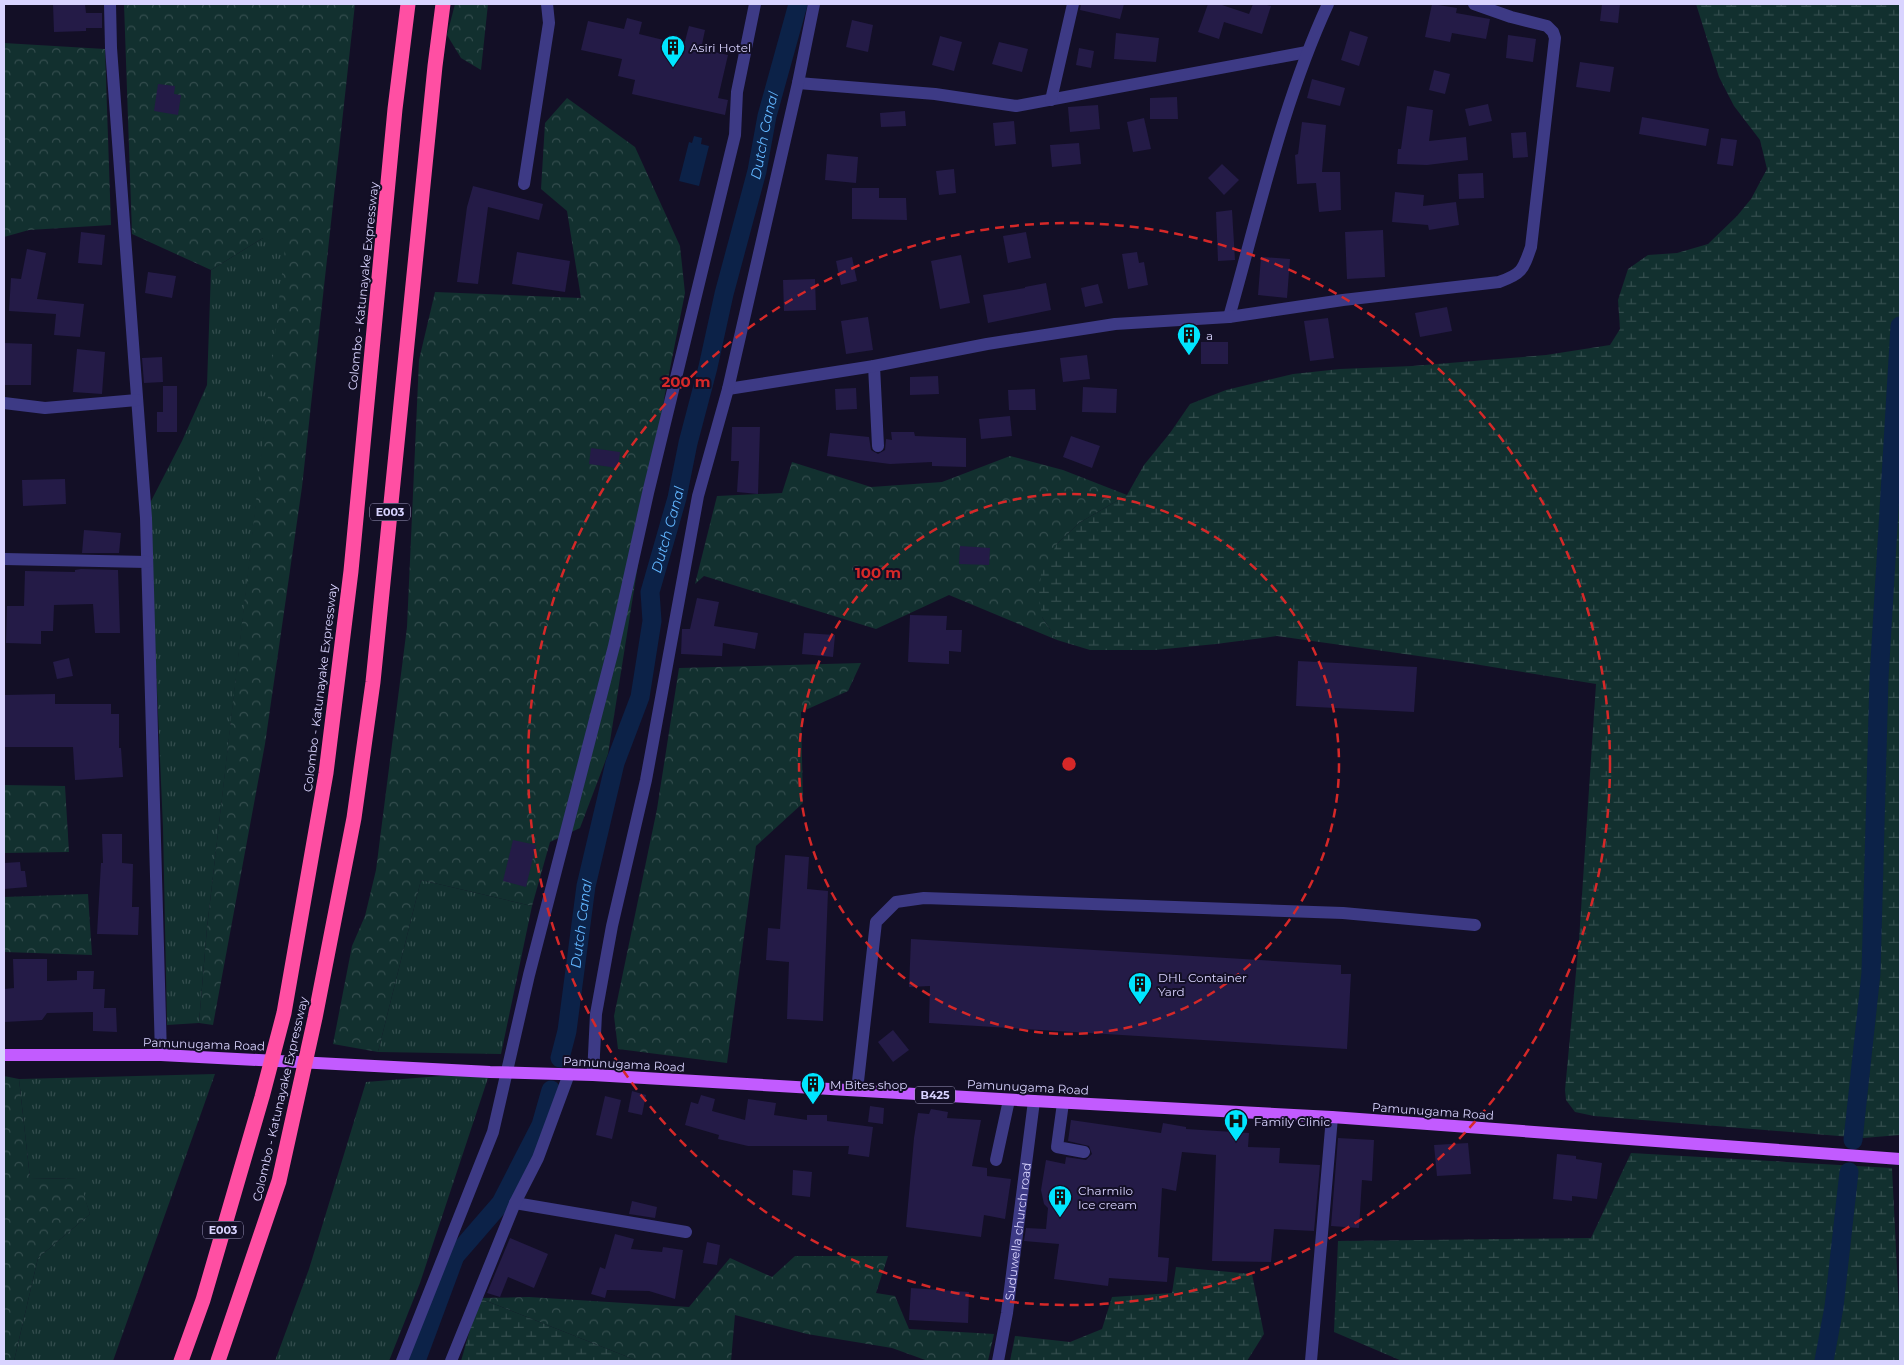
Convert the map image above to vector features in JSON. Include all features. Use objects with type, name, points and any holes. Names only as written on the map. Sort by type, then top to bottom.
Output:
[{"type":"highway","name":"Colombo - Katunayake Expressway","points":[[181,1361],[203,1300],[262,1097],[284,1013],[326,773],[350,571],[394,119],[408,4]]},
{"type":"highway","name":"Colombo - Katunayake Expressway","points":[[218,1361],[279,1181],[316,1018],[354,818],[373,682],[434,76],[443,4]]},
{"type":"main road","name":"Pamunugama Road","points":[[4,1055],[161,1054],[506,1073],[593,1075],[1034,1102],[1332,1116],[1866,1158],[1900,1159]]},
{"type":"street","points":[[110,4],[111,48],[146,518],[161,1054]]},
{"type":"street","points":[[524,184],[549,23],[547,4]]},
{"type":"street","points":[[402,1361],[493,1132],[506,1073],[614,646],[648,493],[735,135],[737,92],[755,4]]},
{"type":"street","points":[[593,1075],[596,1014],[612,926],[646,780],[698,496],[728,389],[798,83],[814,4]]},
{"type":"street","points":[[1051,100],[1073,4]]},
{"type":"street","points":[[1228,317],[1270,164],[1307,52],[1328,4]]},
{"type":"street","points":[[728,389],[874,366],[987,344],[1115,324],[1228,317],[1362,298],[1499,282],[1515,276],[1524,267],[1531,247],[1555,38],[1554,32],[1547,26],[1474,4]]},
{"type":"street","points":[[798,83],[935,94],[1016,106],[1307,52]]},
{"type":"street","points":[[874,366],[878,446]]},
{"type":"street","points":[[4,403],[45,408],[137,400]]},
{"type":"street","points":[[4,559],[147,562]]},
{"type":"street","points":[[857,1090],[876,922],[896,902],[924,898],[1343,913],[1474,924]]},
{"type":"street","points":[[451,1361],[515,1203],[538,1158],[569,1074]]},
{"type":"street","points":[[996,1160],[1009,1100]]},
{"type":"street","name":"Suduwella church road","points":[[998,1361],[1007,1313],[1034,1102]]},
{"type":"street","points":[[1063,1103],[1056,1147],[1084,1152]]},
{"type":"street","points":[[1311,1361],[1332,1116]]},
{"type":"street","points":[[515,1203],[686,1232]]},
{"type":"green space","points":[[124,4],[355,4],[302,487],[265,744],[213,1025],[199,1023],[207,928],[286,239],[263,238],[211,270],[132,234]]},
{"type":"green space","points":[[455,4],[488,4],[481,70],[461,58],[447,35]]},
{"type":"green space","points":[[1696,4],[1900,4],[1900,1135],[1863,1138],[1594,1116],[1575,1112],[1566,1100],[1565,1090],[1579,940],[1596,684],[1468,663],[1277,636],[1155,650],[1090,650],[1057,640],[1042,617],[1039,595],[1041,573],[1057,544],[1079,523],[1127,495],[1144,465],[1190,404],[1226,390],[1293,374],[1546,355],[1610,345],[1620,329],[1618,300],[1628,269],[1648,255],[1677,253],[1708,244],[1737,216],[1751,199],[1767,169],[1760,140],[1734,106],[1719,77]]},
{"type":"green space","points":[[4,43],[105,49],[111,225],[29,230],[4,237]]},
{"type":"green space","points":[[567,98],[635,147],[680,246],[685,293],[665,394],[608,754],[580,828],[550,842],[532,906],[421,880],[378,1052],[333,1044],[352,946],[365,916],[376,870],[407,627],[419,360],[435,292],[581,298],[567,211],[541,189],[545,123]]},
{"type":"green space","points":[[263,238],[287,238],[207,928],[199,1023],[167,1025],[163,828],[149,505],[182,441],[207,385],[211,270]]},
{"type":"green space","points":[[1010,456],[1063,470],[1127,495],[1079,523],[1057,544],[1042,617],[1057,640],[949,595],[876,629],[704,576],[695,584],[717,496],[782,493],[792,462],[871,487],[942,482]]},
{"type":"green space","points":[[861,663],[848,691],[801,712],[803,803],[756,846],[727,1063],[618,1049],[614,1016],[657,809],[679,668]]},
{"type":"green space","points":[[4,785],[65,786],[69,852],[4,853]]},
{"type":"green space","points":[[421,880],[532,906],[501,1054],[378,1052]]},
{"type":"green space","points":[[88,894],[92,955],[4,952],[4,897]]},
{"type":"green space","points":[[490,1072],[420,1283],[389,1361],[275,1361],[309,1269],[366,1082]]},
{"type":"green space","points":[[215,1074],[113,1361],[14,1361],[38,1258],[90,1214],[78,1179],[30,1178],[19,1079]]},
{"type":"green space","points":[[4,1076],[19,1079],[30,1178],[79,1179],[90,1214],[38,1258],[14,1361],[4,1361]]},
{"type":"green space","points":[[1631,1153],[1892,1168],[1900,1361],[1402,1361],[1334,1332],[1338,1241],[1591,1238]]},
{"type":"green space","points":[[795,1256],[888,1256],[876,1293],[895,1296],[909,1329],[994,1334],[988,1361],[928,1361],[892,1348],[807,1334],[735,1315],[731,1361],[638,1361],[479,1298],[529,1297],[689,1307],[730,1258],[772,1277]]},
{"type":"green space","points":[[1176,1267],[1252,1274],[1264,1334],[1247,1361],[1010,1361],[1015,1336],[1070,1342],[1102,1329],[1112,1297],[1172,1293]]},
{"type":"green space","points":[[479,1298],[638,1361],[461,1361]]},
{"type":"water","points":[[694,136],[702,138],[701,144],[709,146],[699,186],[679,181],[689,142],[692,143]]},
{"type":"building","points":[[53,4],[85,4],[86,13],[102,13],[102,28],[86,28],[86,31],[54,32]]},
{"type":"building","points":[[1081,4],[1124,4],[1120,19],[1080,10]]},
{"type":"building","points":[[1208,4],[1219,4],[1249,14],[1253,4],[1271,6],[1262,34],[1224,22],[1219,39],[1198,32]]},
{"type":"building","points":[[1432,4],[1457,8],[1456,13],[1490,19],[1486,39],[1452,33],[1450,42],[1425,37]]},
{"type":"building","points":[[1602,4],[1620,4],[1618,23],[1600,21]]},
{"type":"building","name":"Asiri Hotel","points":[[627,18],[642,22],[639,34],[684,45],[689,26],[705,30],[701,49],[728,55],[718,98],[728,100],[725,115],[632,94],[635,80],[618,76],[622,59],[581,50],[588,21],[624,29]]},
{"type":"building","points":[[852,20],[873,25],[868,52],[846,47]]},
{"type":"building","points":[[1350,31],[1368,37],[1359,66],[1341,60]]},
{"type":"building","points":[[1116,33],[1159,38],[1156,62],[1114,59]]},
{"type":"building","points":[[1508,35],[1536,39],[1533,62],[1506,58]]},
{"type":"building","points":[[940,36],[962,42],[954,71],[932,65]]},
{"type":"building","points":[[999,42],[1028,49],[1022,72],[992,64]]},
{"type":"building","points":[[1079,48],[1094,51],[1091,68],[1076,65]]},
{"type":"building","points":[[1580,62],[1614,67],[1610,92],[1576,87]]},
{"type":"building","points":[[1434,70],[1450,74],[1445,94],[1429,90]]},
{"type":"building","points":[[1312,79],[1345,88],[1340,106],[1307,98]]},
{"type":"building","points":[[158,84],[175,86],[174,94],[181,95],[178,115],[154,111]]},
{"type":"building","points":[[1177,97],[1178,119],[1150,119],[1150,98]]},
{"type":"building","points":[[1488,104],[1492,121],[1469,126],[1465,109]]},
{"type":"building","points":[[1098,105],[1100,129],[1070,132],[1068,107]]},
{"type":"building","points":[[1407,106],[1433,110],[1429,141],[1466,137],[1468,160],[1427,165],[1397,164],[1398,149],[1401,149]]},
{"type":"building","points":[[905,111],[906,126],[881,127],[880,113]]},
{"type":"building","points":[[1642,117],[1709,129],[1706,146],[1639,134]]},
{"type":"building","points":[[1144,118],[1151,149],[1133,152],[1127,122]]},
{"type":"building","points":[[1014,121],[1016,144],[995,146],[993,123]]},
{"type":"building","points":[[1302,122],[1326,125],[1322,172],[1340,172],[1341,210],[1319,212],[1316,183],[1297,184],[1295,155],[1298,154]]},
{"type":"building","points":[[1526,132],[1528,157],[1513,158],[1511,133]]},
{"type":"building","points":[[1721,138],[1737,140],[1733,166],[1717,164]]},
{"type":"building","points":[[1079,143],[1081,164],[1052,167],[1050,145]]},
{"type":"building","points":[[827,154],[858,157],[856,183],[825,180]]},
{"type":"building","points":[[1222,164],[1239,180],[1224,195],[1208,178]]},
{"type":"building","points":[[954,169],[956,193],[939,195],[936,171]]},
{"type":"building","points":[[1483,173],[1484,198],[1459,199],[1458,174]]},
{"type":"building","points":[[473,186],[543,204],[539,220],[488,207],[478,284],[457,282],[467,207]]},
{"type":"building","points":[[852,188],[879,188],[879,198],[906,198],[907,220],[852,219]]},
{"type":"building","points":[[1395,192],[1424,195],[1423,206],[1456,202],[1459,225],[1429,230],[1428,225],[1392,222]]},
{"type":"building","points":[[1232,210],[1235,260],[1218,261],[1216,212]]},
{"type":"building","points":[[1383,230],[1385,277],[1347,279],[1345,232]]},
{"type":"building","points":[[81,232],[105,235],[102,265],[78,263]]},
{"type":"building","points":[[1026,232],[1031,258],[1008,263],[1003,236]]},
{"type":"building","points":[[27,249],[46,253],[37,299],[84,304],[80,337],[54,335],[56,314],[9,311],[11,278],[21,279]]},
{"type":"building","points":[[517,252],[570,261],[565,292],[512,284]]},
{"type":"building","points":[[1137,252],[1139,263],[1144,262],[1148,285],[1128,289],[1122,254]]},
{"type":"building","points":[[961,255],[970,303],[940,309],[931,261]]},
{"type":"building","points":[[852,257],[857,281],[841,285],[836,261]]},
{"type":"building","points":[[1261,257],[1290,259],[1287,298],[1258,295]]},
{"type":"building","points":[[148,272],[176,276],[172,298],[145,293]]},
{"type":"building","points":[[815,279],[816,310],[784,311],[783,280]]},
{"type":"building","points":[[1046,283],[1051,310],[988,323],[983,295]]},
{"type":"building","points":[[1098,284],[1103,303],[1085,307],[1081,288]]},
{"type":"building","points":[[1447,307],[1452,331],[1420,337],[1415,313]]},
{"type":"building","points":[[868,317],[873,350],[846,354],[841,321]]},
{"type":"building","points":[[1328,318],[1334,358],[1310,361],[1304,321]]},
{"type":"building","points":[[1201,342],[1228,342],[1228,364],[1201,364]]},
{"type":"building","points":[[4,343],[32,344],[31,385],[4,385]]},
{"type":"building","points":[[77,349],[105,352],[102,394],[73,392]]},
{"type":"building","points":[[1087,355],[1090,379],[1063,382],[1060,358]]},
{"type":"building","points":[[162,357],[163,382],[144,383],[142,358]]},
{"type":"building","points":[[938,376],[939,394],[910,395],[910,377]]},
{"type":"building","points":[[163,386],[177,386],[177,432],[157,432],[157,412],[163,412]]},
{"type":"building","points":[[1083,387],[1117,389],[1116,413],[1082,412]]},
{"type":"building","points":[[856,388],[857,409],[836,410],[835,389]]},
{"type":"building","points":[[1035,389],[1036,410],[1009,410],[1008,390]]},
{"type":"building","points":[[1010,416],[1012,436],[981,439],[979,419]]},
{"type":"building","points":[[732,427],[760,427],[758,494],[737,492],[739,461],[731,461]]},
{"type":"building","points":[[891,432],[914,432],[915,436],[966,438],[966,467],[932,466],[932,462],[890,464],[827,456],[830,433],[869,437],[871,450],[878,454],[885,450],[886,439],[892,440]]},
{"type":"building","points":[[1071,436],[1100,446],[1092,468],[1063,457]]},
{"type":"building","points":[[591,448],[620,452],[618,468],[589,464]]},
{"type":"building","points":[[65,479],[66,504],[23,506],[22,480]]},
{"type":"building","points":[[84,530],[121,533],[119,553],[82,553]]},
{"type":"building","points":[[960,546],[990,548],[989,565],[959,564]]},
{"type":"building","points":[[75,570],[118,570],[120,633],[95,633],[93,604],[54,605],[53,631],[41,631],[41,644],[6,643],[7,606],[24,606],[25,571],[75,572]]},
{"type":"building","points":[[697,598],[719,602],[714,626],[758,633],[755,649],[723,643],[722,656],[681,654],[682,629],[690,629]]},
{"type":"building","points":[[910,615],[947,616],[946,630],[962,630],[961,652],[949,651],[949,664],[908,662]]},
{"type":"building","points":[[804,633],[835,635],[833,657],[802,654]]},
{"type":"building","points":[[69,658],[73,676],[57,679],[53,662]]},
{"type":"building","points":[[1298,661],[1417,667],[1414,712],[1296,706]]},
{"type":"building","points":[[55,694],[55,704],[111,704],[111,714],[119,714],[119,748],[121,748],[123,777],[75,780],[73,747],[4,747],[4,695]]},
{"type":"building","points":[[102,834],[122,834],[122,863],[133,864],[132,907],[139,907],[138,935],[97,934],[101,863],[103,863]]},
{"type":"building","points":[[513,840],[536,845],[526,887],[503,881]]},
{"type":"building","points":[[785,855],[809,857],[807,889],[828,891],[823,1021],[787,1019],[789,962],[766,960],[768,928],[780,929]]},
{"type":"building","points":[[20,862],[21,871],[25,871],[27,887],[4,889],[4,863]]},
{"type":"building","name":"DHL Container Yard","points":[[911,939],[1341,965],[1341,974],[1351,974],[1347,1049],[929,1023],[930,986],[909,987]]},
{"type":"building","points":[[13,959],[47,959],[47,981],[77,980],[77,971],[94,971],[93,989],[105,989],[104,1008],[116,1008],[117,1032],[93,1031],[93,1012],[47,1013],[42,1020],[4,1022],[4,989],[14,988]]},
{"type":"building","points":[[893,1030],[909,1050],[893,1062],[878,1042]]},
{"type":"building","points":[[632,1091],[646,1095],[642,1115],[628,1112]]},
{"type":"building","points":[[701,1095],[715,1099],[712,1111],[745,1120],[748,1099],[776,1103],[774,1115],[807,1120],[807,1115],[827,1115],[827,1121],[873,1127],[869,1157],[848,1154],[849,1146],[748,1146],[718,1139],[719,1135],[685,1125],[691,1102],[698,1104]]},
{"type":"building","points":[[605,1096],[621,1100],[612,1139],[596,1135]]},
{"type":"building","points":[[870,1106],[884,1108],[883,1124],[868,1122]]},
{"type":"building","points":[[931,1109],[948,1112],[947,1118],[981,1120],[972,1166],[987,1168],[987,1176],[1011,1179],[1005,1219],[984,1215],[981,1237],[906,1227],[918,1113],[929,1114]]},
{"type":"building","points":[[1071,1120],[1161,1133],[1163,1123],[1186,1127],[1186,1129],[1249,1133],[1248,1147],[1280,1148],[1279,1163],[1320,1165],[1314,1231],[1274,1229],[1271,1262],[1212,1261],[1216,1155],[1182,1152],[1176,1191],[1162,1188],[1158,1257],[1169,1258],[1167,1282],[1109,1278],[1108,1286],[1054,1279],[1059,1244],[1024,1241],[1026,1228],[1046,1229],[1048,1208],[1044,1204],[1041,1190],[1046,1160],[1065,1164],[1066,1157],[1086,1160],[1092,1154],[1089,1146],[1068,1141]]},
{"type":"building","points":[[1338,1138],[1374,1140],[1372,1181],[1362,1180],[1359,1228],[1331,1226]]},
{"type":"building","points":[[1468,1143],[1471,1174],[1437,1176],[1434,1145]]},
{"type":"building","points":[[1557,1154],[1576,1156],[1576,1159],[1602,1163],[1597,1199],[1572,1196],[1572,1201],[1553,1199]]},
{"type":"building","points":[[793,1170],[812,1172],[810,1197],[792,1195]]},
{"type":"building","points":[[632,1201],[657,1207],[655,1218],[629,1214]]},
{"type":"building","points":[[615,1234],[634,1239],[631,1249],[662,1252],[663,1247],[683,1250],[675,1299],[649,1291],[607,1290],[605,1298],[591,1294],[600,1267],[605,1269]]},
{"type":"building","points":[[510,1238],[548,1254],[534,1288],[508,1277],[500,1297],[487,1293]]},
{"type":"building","points":[[707,1242],[720,1245],[717,1265],[703,1263]]},
{"type":"building","points":[[911,1288],[969,1292],[968,1323],[909,1320]]},
{"type":"waterway","name":"Dutch Canal","points":[[560,1058],[567,1031],[586,886],[615,763],[640,697],[652,621],[650,592],[677,498],[688,443],[708,367],[724,294],[757,171],[767,116],[798,4]]},
{"type":"waterway","points":[[1853,1140],[1871,973],[1879,678],[1900,326]]},
{"type":"waterway","name":"Dutch Canal","points":[[416,1361],[455,1256],[501,1203],[541,1125],[551,1090]]},
{"type":"waterway","points":[[1824,1361],[1834,1307],[1849,1172]]},
{"type":"place","name":"Asiri Hotel","points":[[673,68]]},
{"type":"place","name":"a","points":[[1189,356]]},
{"type":"place","name":"DHL Container Yard","points":[[1140,1005]]},
{"type":"place","name":"M Bites shop","points":[[813,1105]]},
{"type":"place","name":"Family Clinic","points":[[1236,1142]]},
{"type":"place","name":"Charmilo Ice cream","points":[[1060,1218]]}]
